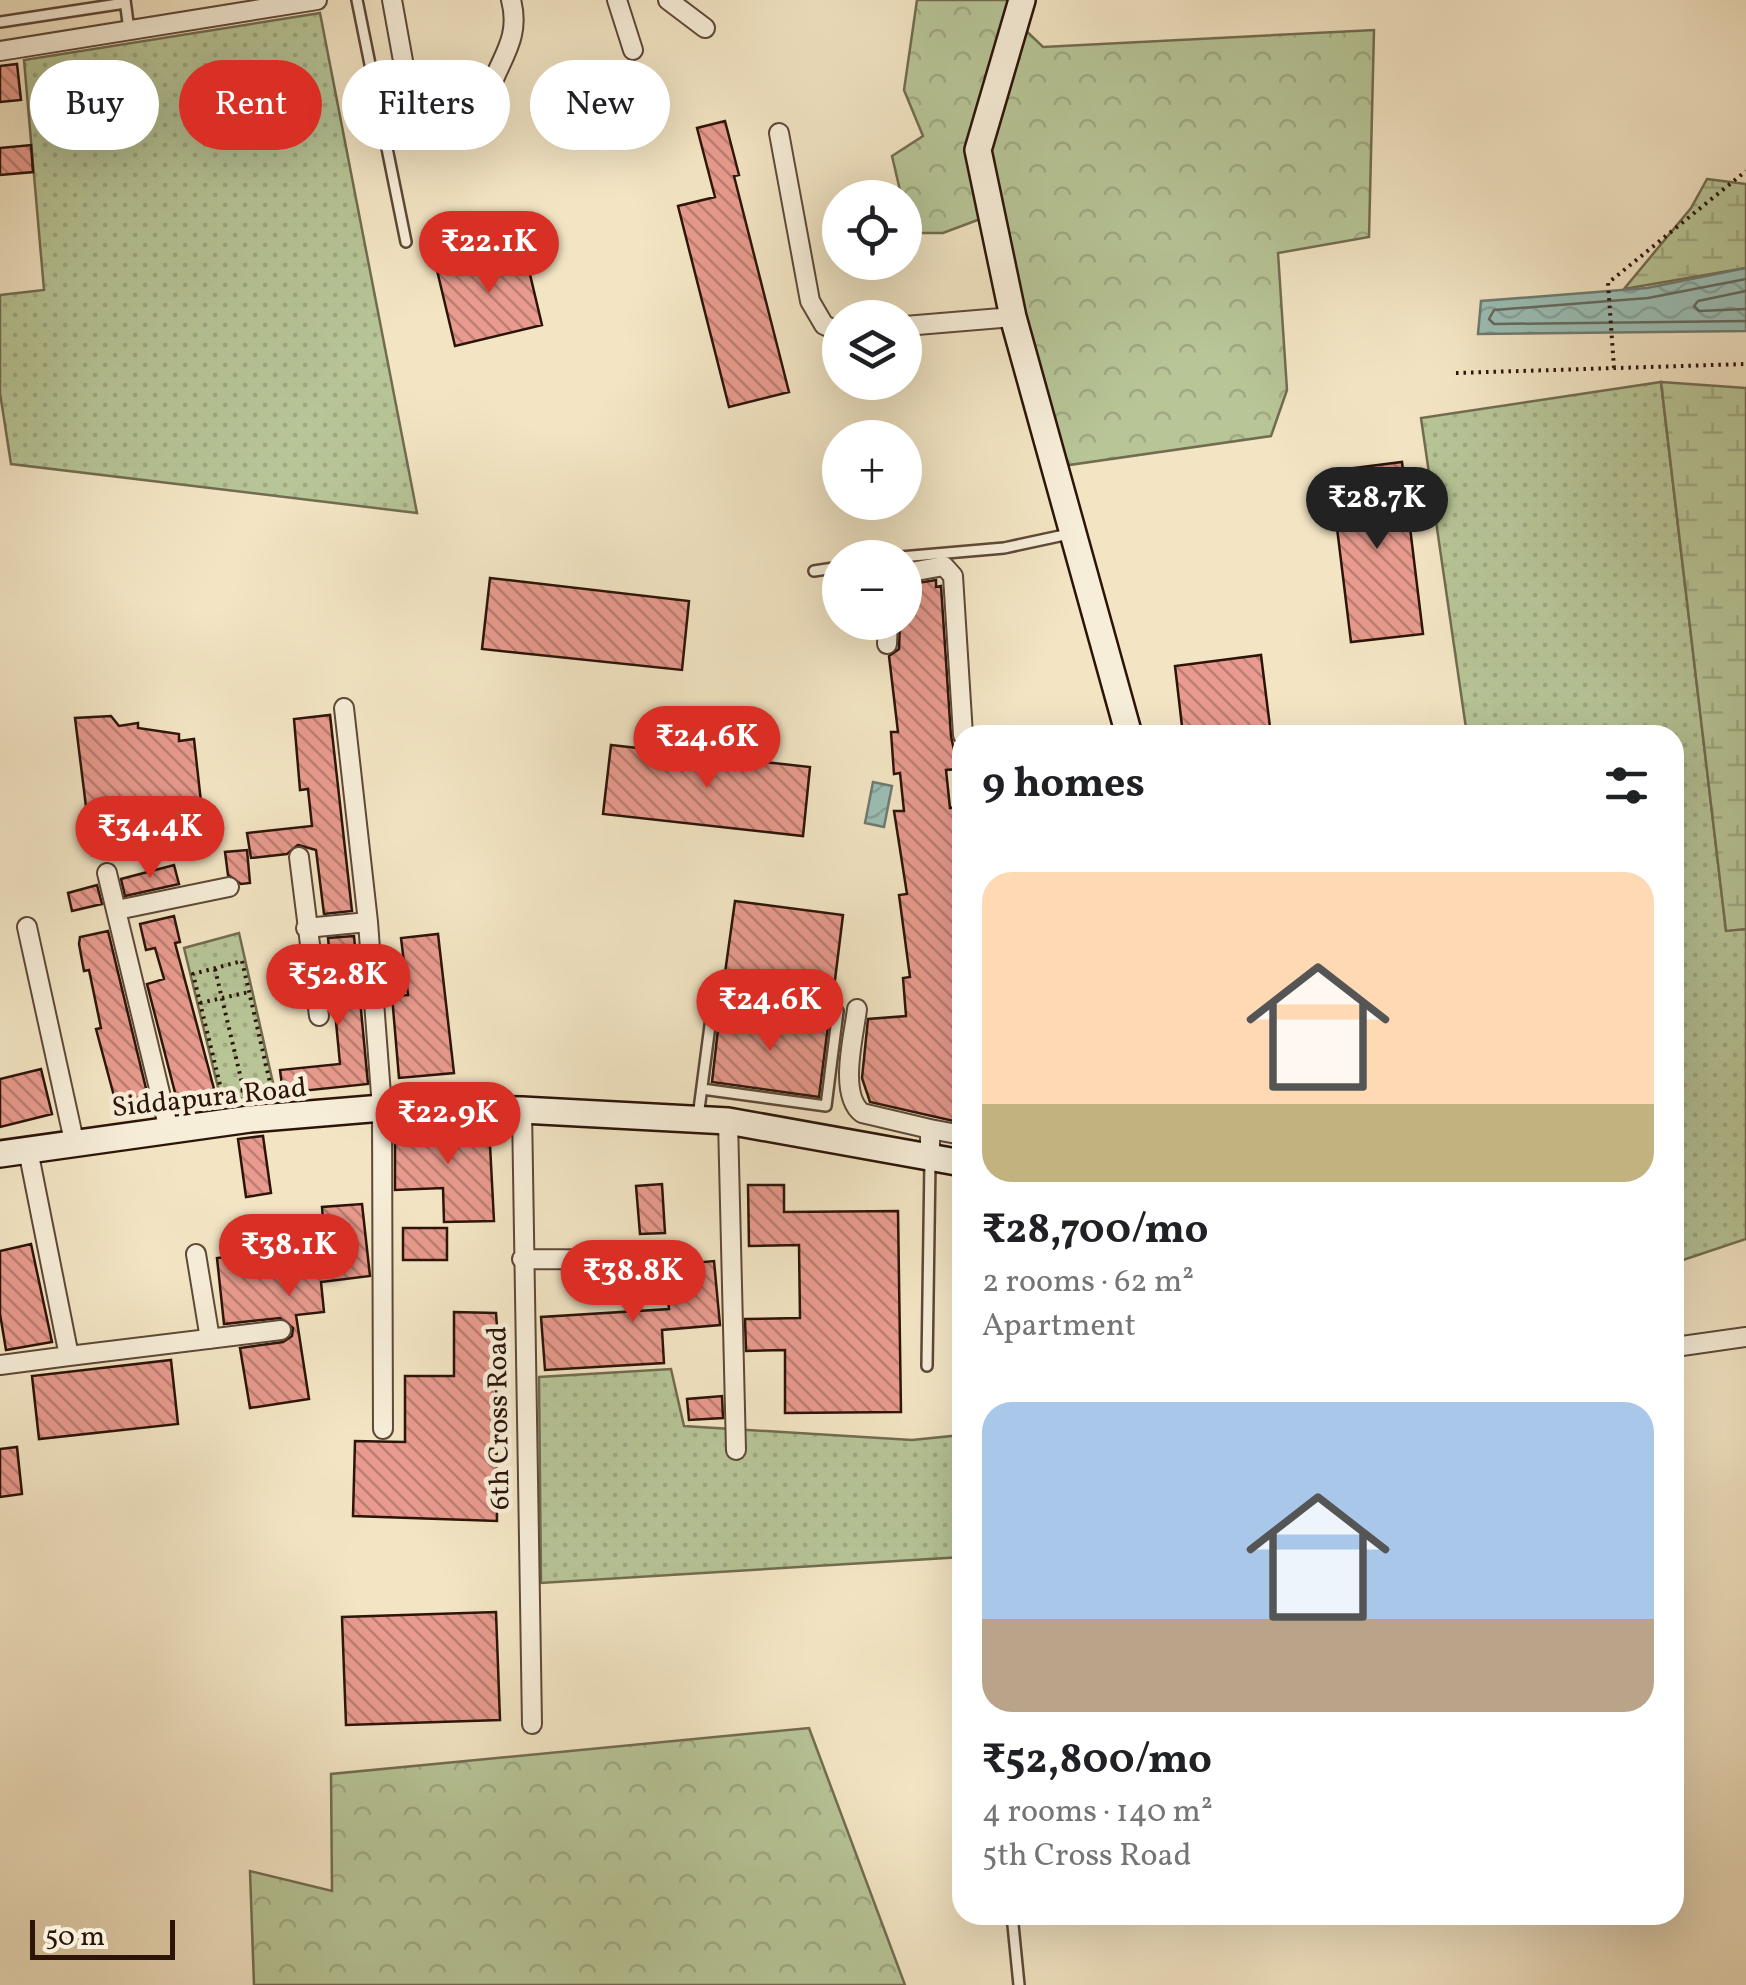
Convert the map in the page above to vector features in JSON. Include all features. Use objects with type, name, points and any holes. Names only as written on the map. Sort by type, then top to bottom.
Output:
[{"type":"street","points":[[392,0],[403,60]]},
{"type":"street","points":[[503,60],[516,33],[511,0]]},
{"type":"street","points":[[617,0],[633,50]]},
{"type":"street","points":[[668,0],[705,28]]},
{"type":"street","points":[[1022,0],[978,150],[1012,317],[1076,532],[1127,725]]},
{"type":"street","points":[[0,51],[308,1]]},
{"type":"street","points":[[779,134],[810,300],[822,321]]},
{"type":"street","points":[[922,325],[1012,317]]},
{"type":"street","points":[[922,570],[944,566],[952,576],[962,725]]},
{"type":"street","points":[[887,640],[887,644]]},
{"type":"street","points":[[344,708],[368,922],[382,1108],[383,1429]]},
{"type":"street","points":[[299,857],[319,1016]]},
{"type":"street","points":[[107,872],[169,1130]]},
{"type":"street","points":[[117,910],[229,887]]},
{"type":"street","points":[[306,928],[368,922]]},
{"type":"street","points":[[27,927],[74,1141]]},
{"type":"street","points":[[848,1010],[854,1107],[862,1113],[952,1133]]},
{"type":"street","name":"Siddapura Road","points":[[0,1154],[74,1141],[382,1108],[522,1110],[728,1121],[952,1161]]},
{"type":"street","name":"6th Cross Road","points":[[522,1110],[532,1724]]},
{"type":"street","points":[[728,1121],[736,1450]]},
{"type":"street","points":[[930,1129],[930,1158]]},
{"type":"street","points":[[28,1150],[70,1356]]},
{"type":"street","points":[[196,1254],[210,1338]]},
{"type":"street","points":[[522,1259],[671,1260]]},
{"type":"street","points":[[0,1364],[281,1330]]},
{"type":"street","points":[[1684,1346],[1746,1337]]},
{"type":"lane","points":[[357,0],[406,242]]},
{"type":"lane","points":[[0,22],[125,1],[129,30]]},
{"type":"lane","points":[[922,555],[1004,548],[1076,532]]},
{"type":"lane","points":[[814,572],[822,570]]},
{"type":"lane","points":[[698,1120],[714,994]]},
{"type":"lane","points":[[702,1089],[826,1106],[848,1010]]},
{"type":"lane","points":[[927,1366],[930,1158]]},
{"type":"lane","points":[[1013,1925],[1019,1985]]},
{"type":"path","points":[[1614,368],[1608,283],[1746,171]]},
{"type":"path","points":[[1456,373],[1746,364]]},
{"type":"path","points":[[242,961],[249,992],[271,1087],[222,1092],[194,974],[242,961]]},
{"type":"path","points":[[215,969],[245,1091]]},
{"type":"path","points":[[200,1003],[249,992]]},
{"type":"green space","points":[[917,0],[1033,0],[1020,25],[1043,47],[1374,30],[1369,237],[1278,253],[1287,390],[1271,436],[1062,466],[983,218],[943,233],[922,233],[922,180],[898,180],[892,156],[923,136],[904,90]]},
{"type":"green space","points":[[320,13],[342,126],[342,150],[347,150],[417,513],[11,464],[0,393],[0,295],[44,290],[32,150],[159,150],[159,60],[30,60],[30,129],[24,60]]},
{"type":"green space","points":[[1707,179],[1746,184],[1746,268],[1624,289],[1691,208]]},
{"type":"green space","points":[[1661,382],[1726,930],[1746,929],[1746,1239],[1684,1260],[1684,725],[1466,725],[1421,418]]},
{"type":"green space","points":[[1661,382],[1746,388],[1746,929],[1726,931]]},
{"type":"green space","points":[[239,933],[276,1096],[221,1100],[184,948]]},
{"type":"green space","points":[[671,1369],[684,1426],[912,1440],[952,1436],[952,1558],[541,1583],[539,1377]]},
{"type":"green space","points":[[809,1728],[905,1985],[254,1985],[250,1871],[332,1891],[331,1774]]},
{"type":"water","points":[[1746,268],[1746,331],[1478,334],[1481,301],[1647,288]]},
{"type":"water","points":[[873,782],[892,786],[884,827],[865,823]]},
{"type":"building","points":[[17,64],[21,100],[0,102],[0,66]]},
{"type":"building","points":[[725,121],[739,175],[734,176],[789,392],[729,407],[678,206],[715,197],[697,128]]},
{"type":"building","points":[[30,145],[33,172],[0,175],[0,148]]},
{"type":"building","points":[[523,245],[542,325],[455,346],[436,266]]},
{"type":"building","points":[[1402,462],[1423,634],[1351,642],[1330,471]]},
{"type":"building","points":[[490,578],[689,601],[682,670],[482,649]]},
{"type":"building","points":[[936,580],[936,587],[941,586],[952,741],[952,770],[946,770],[952,808],[952,1121],[870,1102],[862,1078],[868,1019],[906,1016],[903,978],[910,977],[899,895],[907,894],[894,811],[904,811],[900,773],[894,774],[891,732],[898,732],[889,656],[899,649],[899,640],[922,640],[922,582]]},
{"type":"building","points":[[1261,655],[1270,725],[1182,725],[1175,666]]},
{"type":"building","points":[[330,715],[352,911],[324,914],[316,850],[298,845],[287,854],[251,858],[247,833],[312,826],[308,789],[300,790],[294,719]]},
{"type":"building","points":[[111,716],[119,726],[138,723],[138,728],[179,734],[179,741],[194,739],[202,811],[175,818],[175,825],[165,826],[170,846],[92,855],[75,718]]},
{"type":"building","points":[[611,745],[810,767],[803,836],[603,814]]},
{"type":"building","points":[[247,850],[250,883],[241,884],[228,875],[225,852]]},
{"type":"building","points":[[174,865],[179,884],[125,896],[121,879]]},
{"type":"building","points":[[97,885],[102,904],[72,911],[68,893]]},
{"type":"building","points":[[735,901],[843,915],[834,988],[725,973]]},
{"type":"building","points":[[174,916],[180,942],[175,943],[217,1100],[179,1108],[147,984],[164,979],[155,948],[146,950],[140,924]]},
{"type":"building","points":[[108,931],[149,1101],[118,1111],[96,1029],[101,1028],[89,970],[84,971],[79,944],[80,937]]},
{"type":"building","points":[[438,934],[454,1073],[399,1078],[392,996],[408,995],[401,938]]},
{"type":"building","points":[[354,936],[368,1084],[283,1093],[280,1070],[340,1064],[328,938]]},
{"type":"building","points":[[720,1012],[828,1026],[819,1097],[712,1082]]},
{"type":"building","points":[[41,1069],[52,1114],[0,1127],[0,1079]]},
{"type":"building","points":[[395,1125],[489,1126],[494,1221],[444,1222],[443,1188],[395,1190]]},
{"type":"building","points":[[263,1136],[271,1193],[246,1197],[238,1139]]},
{"type":"building","points":[[662,1184],[665,1233],[640,1234],[636,1186]]},
{"type":"building","points":[[748,1185],[784,1185],[784,1212],[898,1211],[901,1412],[785,1413],[785,1350],[746,1351],[745,1319],[800,1318],[799,1245],[749,1246]]},
{"type":"building","points":[[362,1204],[370,1276],[321,1282],[324,1312],[296,1315],[309,1399],[250,1408],[240,1348],[283,1342],[292,1336],[293,1328],[280,1318],[224,1324],[217,1258],[325,1245],[322,1207]]},
{"type":"building","points":[[403,1228],[447,1228],[447,1260],[403,1260]]},
{"type":"building","points":[[31,1244],[52,1342],[6,1350],[0,1314],[0,1251]]},
{"type":"building","points":[[714,1261],[720,1325],[662,1330],[664,1363],[545,1370],[541,1317],[669,1309],[665,1272],[676,1271],[682,1264]]},
{"type":"building","points":[[454,1312],[496,1313],[500,1367],[496,1367],[497,1521],[353,1516],[355,1441],[405,1442],[405,1376],[454,1376]]},
{"type":"building","points":[[171,1360],[178,1424],[39,1439],[32,1376]]},
{"type":"building","points":[[722,1396],[723,1418],[689,1420],[687,1399]]},
{"type":"building","points":[[17,1447],[22,1494],[0,1497],[0,1449]]},
{"type":"building","points":[[496,1612],[500,1720],[346,1725],[342,1617]]}]
